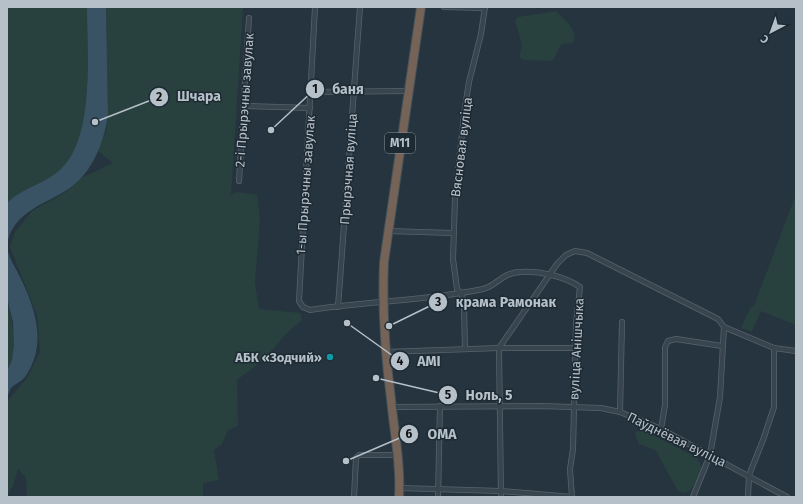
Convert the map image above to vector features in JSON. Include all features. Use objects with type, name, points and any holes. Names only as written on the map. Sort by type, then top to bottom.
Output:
[{"type":"highway","name":"М11","points":[[399,497],[397,455],[385,352],[382,301],[387,231],[421,7]]},
{"type":"street","name":"1-ы Прырэчны завулак","points":[[310,310],[303,307],[299,301],[298,293],[312,92],[315,7]]},
{"type":"street","name":"Прырэчная вуліца","points":[[338,307],[360,7]]},
{"type":"street","points":[[444,7],[485,7]]},
{"type":"street","name":"Вясновая вуліца","points":[[464,349],[464,306],[462,295],[458,291],[453,259],[453,233],[458,160],[465,107],[469,82],[481,34],[485,7]]},
{"type":"street","name":"2-і Прырэчны завулак","points":[[239,181],[249,18]]},
{"type":"street","points":[[312,92],[408,91]]},
{"type":"street","points":[[244,106],[310,108]]},
{"type":"street","points":[[387,231],[453,233]]},
{"type":"street","points":[[501,497],[499,348],[548,275],[566,255],[575,251],[587,253],[718,319],[724,327],[774,348],[796,351]]},
{"type":"street","name":"вуліца Анішчыка","points":[[310,310],[485,288],[504,275],[520,272],[548,275],[573,282],[580,287],[575,348],[574,406],[570,469],[572,497]]},
{"type":"street","points":[[620,412],[622,322]]},
{"type":"street","points":[[692,497],[710,455],[720,397],[724,327]]},
{"type":"street","points":[[661,429],[665,405],[665,347],[668,341],[676,339],[722,346]]},
{"type":"street","points":[[385,352],[499,348],[575,348]]},
{"type":"street","points":[[748,497],[748,475],[774,407],[774,348]]},
{"type":"street","name":"Паўднёвая вуліца","points":[[392,407],[500,405],[574,406],[601,408],[620,412],[661,429],[787,497]]},
{"type":"street","points":[[438,497],[440,406]]},
{"type":"street","points":[[354,497],[356,458],[360,455],[397,455]]},
{"type":"street","points":[[399,488],[501,491],[572,497]]},
{"type":"green space","points":[[7,7],[87,7],[88,64],[85,109],[82,130],[77,148],[69,161],[54,175],[24,192],[7,204]]},
{"type":"green space","points":[[106,7],[243,7],[231,195],[237,192],[257,195],[260,217],[255,283],[259,309],[300,313],[302,320],[289,331],[263,360],[237,380],[238,426],[228,430],[222,444],[214,450],[219,480],[203,483],[203,497],[27,497],[26,478],[18,469],[13,486],[7,495],[7,404],[10,398],[27,378],[40,352],[37,315],[10,247],[15,232],[32,211],[66,192],[81,178],[113,163],[98,151],[106,131],[108,115]]},
{"type":"green space","points":[[556,11],[569,24],[575,34],[573,43],[562,45],[552,61],[523,60],[519,57],[522,45],[515,20],[518,17]]},
{"type":"green space","points":[[796,194],[796,325],[761,311],[752,332],[741,328],[750,308],[754,306]]},
{"type":"green space","points":[[7,298],[13,326],[14,345],[11,363],[7,371]]},
{"type":"green space","points":[[643,430],[696,457],[702,467],[691,489],[687,492],[678,491],[656,451],[639,444],[635,434],[637,431]]},
{"type":"water","points":[[87,7],[106,7],[108,115],[100,147],[90,167],[76,183],[67,190],[24,215],[12,230],[7,244],[7,203],[20,193],[55,174],[72,155],[79,137],[87,93]]},
{"type":"water","points":[[7,248],[29,297],[36,324],[37,337],[36,351],[32,364],[25,377],[12,387],[7,396],[7,371],[12,360],[14,345],[13,322],[7,298]]},
{"type":"place","name":"Шчара","points":[[95,122]]},
{"type":"place","name":"баня","points":[[271,130]]},
{"type":"place","name":"AMI","points":[[347,323]]},
{"type":"place","name":"крама Рамонак","points":[[389,326]]},
{"type":"place","name":"АБК «Зодчий»","points":[[330,357]]},
{"type":"place","name":"Ноль, 5","points":[[376,378]]},
{"type":"place","name":"ОМА","points":[[346,461]]}]
